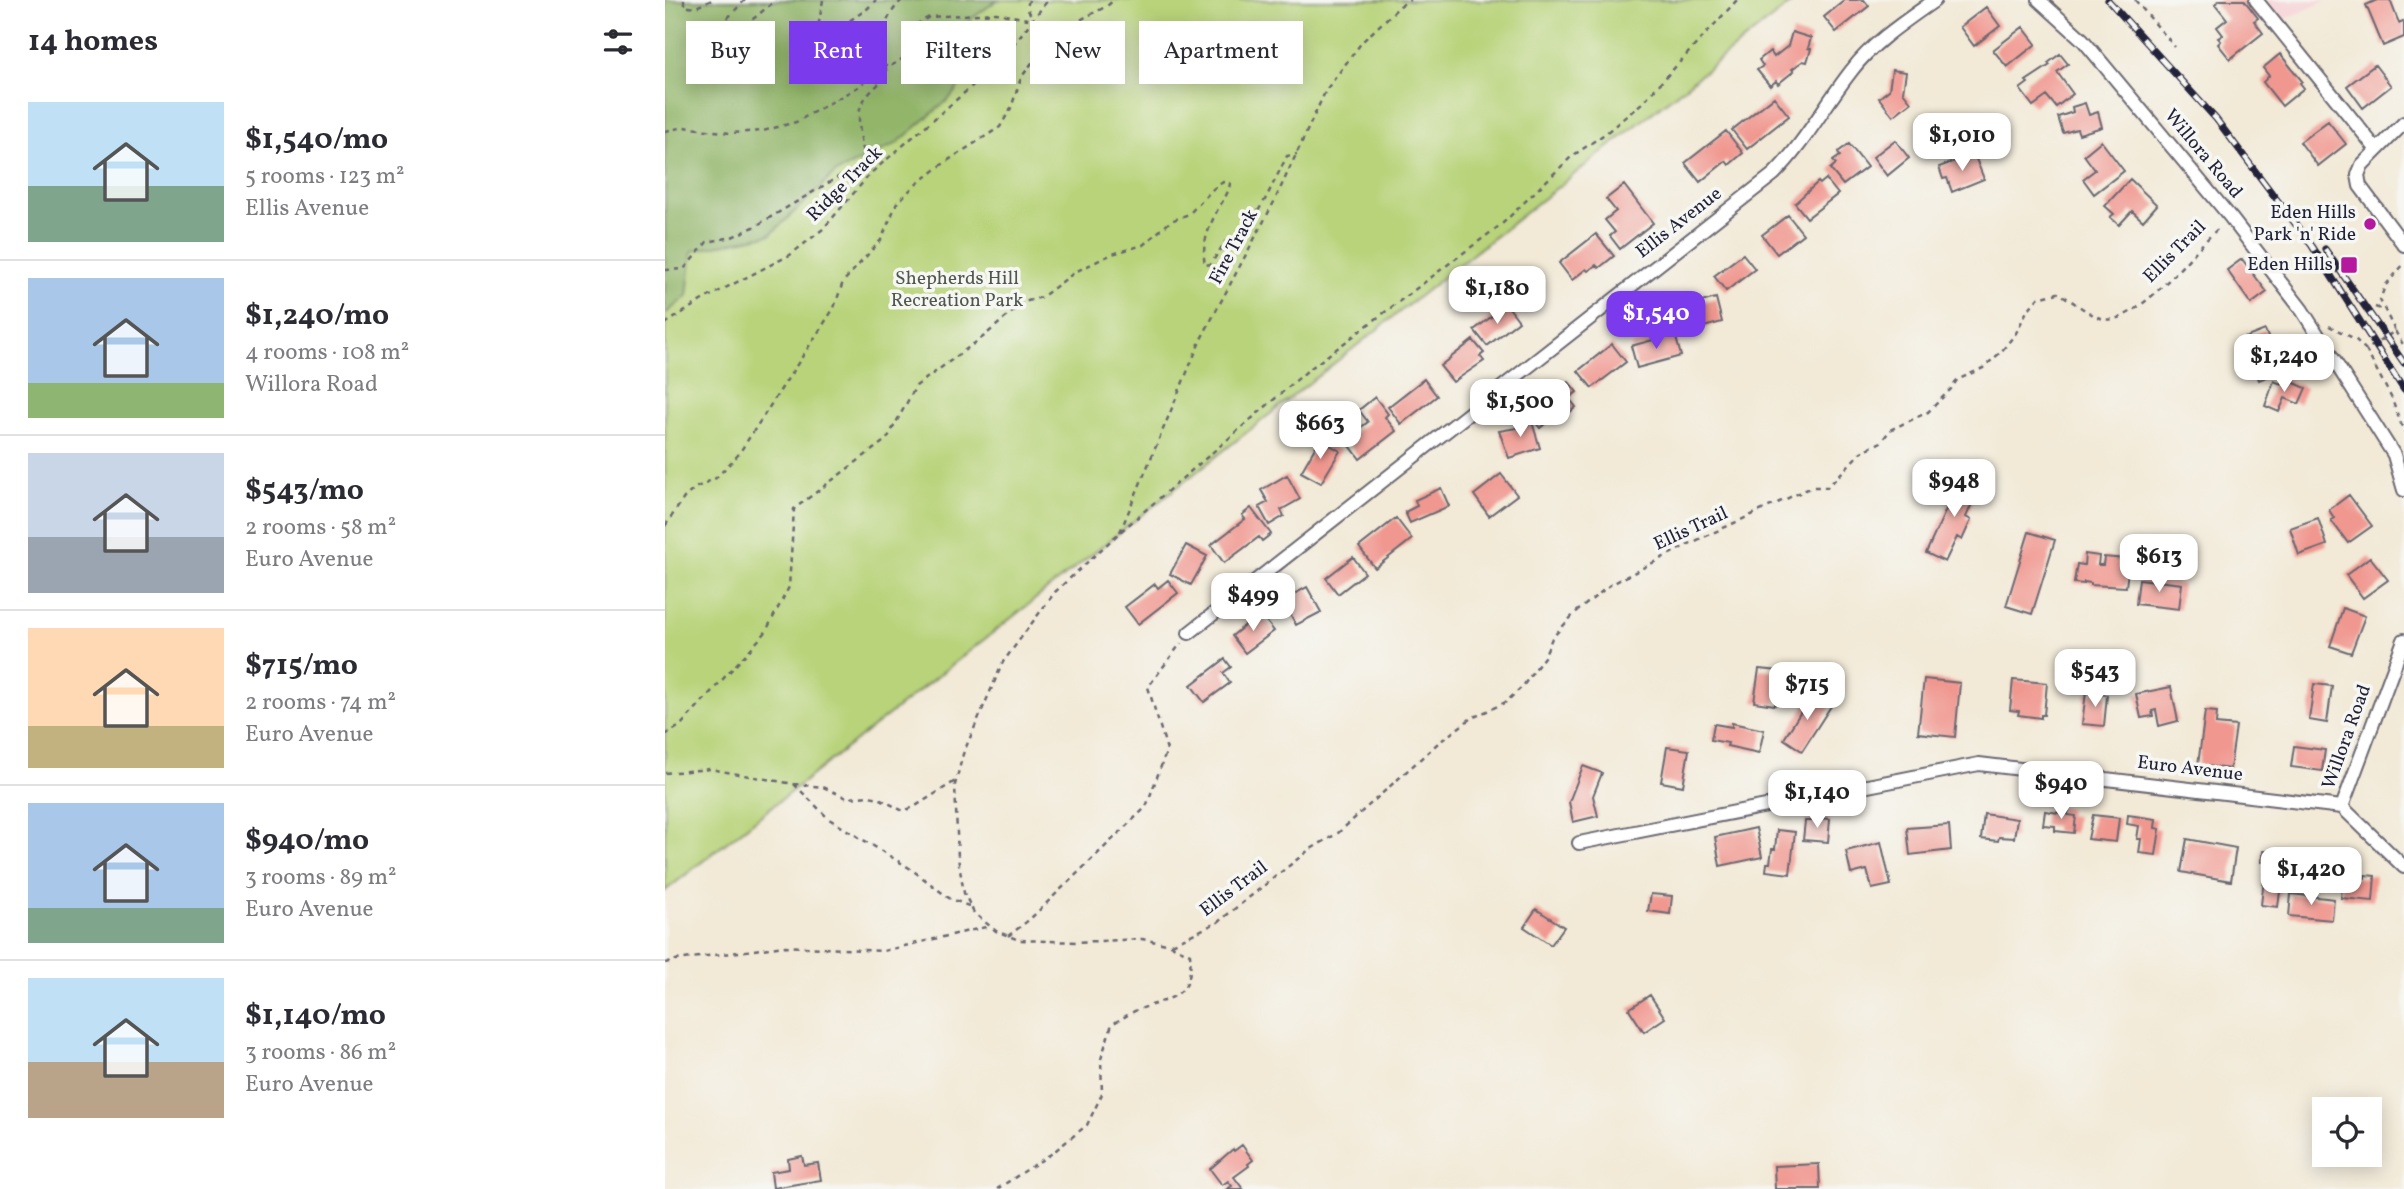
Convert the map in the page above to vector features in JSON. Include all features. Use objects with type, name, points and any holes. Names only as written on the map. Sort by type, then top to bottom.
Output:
[{"type":"street","name":"Ellis Avenue","points":[[1189,633],[1774,174],[1789,160],[1853,68],[1871,50],[1935,0]]},
{"type":"street","name":"Willora Road","points":[[2039,0],[2083,40],[2231,218],[2315,331],[2394,455],[2404,490]]},
{"type":"street","points":[[2256,0],[2377,150]]},
{"type":"street","points":[[2404,123],[2362,165],[2358,175],[2360,186],[2404,245]]},
{"type":"street","name":"Willora Road","points":[[2404,640],[2342,807],[2404,867]]},
{"type":"street","name":"Euro Avenue","points":[[1579,843],[1979,764],[2342,807]]},
{"type":"path","points":[[684,0],[684,6],[694,8],[712,0]]},
{"type":"path","points":[[745,0],[720,26],[724,36],[747,24],[776,0]]},
{"type":"path","points":[[823,0],[814,36],[821,40],[876,0]]},
{"type":"path","points":[[885,21],[902,0]]},
{"type":"path","points":[[1029,0],[1027,7],[1033,20]]},
{"type":"path","name":"Ridge Track","points":[[665,324],[704,299],[790,255],[823,229],[871,173],[999,63],[1048,0]]},
{"type":"path","points":[[665,526],[684,498],[695,488],[716,478],[738,455],[834,308],[843,282],[881,240],[897,202],[947,161],[1000,127],[1011,108],[1021,78],[1034,60],[1082,19],[1114,0]]},
{"type":"path","name":"Fire Track","points":[[1119,533],[1201,339],[1274,202],[1326,90],[1362,42],[1410,0]]},
{"type":"path","points":[[2135,0],[2175,47]]},
{"type":"path","points":[[887,66],[902,59],[913,26],[929,17],[996,13],[1033,20]]},
{"type":"path","points":[[665,131],[684,127],[730,133],[763,131],[796,122],[861,84]]},
{"type":"path","points":[[871,173],[866,165],[859,122],[861,106],[879,84]]},
{"type":"path","points":[[665,735],[680,726],[765,633],[789,587],[794,509],[887,439],[916,386],[983,337],[1024,302],[1042,297],[1075,272],[1112,254],[1143,245],[1171,221],[1189,214],[1213,188],[1223,182],[1230,183],[1230,191],[1217,211],[1204,245],[1205,265],[1211,264],[1225,242],[1241,239],[1287,156],[1297,154]]},
{"type":"path","points":[[665,270],[684,269],[707,242],[732,237],[754,227],[840,176],[866,165]]},
{"type":"path","name":"Ellis Trail","points":[[1171,945],[1218,922],[1308,850],[1338,833],[1437,744],[1470,719],[1506,702],[1530,677],[1544,657],[1552,638],[1574,612],[1610,585],[1691,543],[1812,487],[1828,487],[1861,452],[1881,442],[1890,430],[1928,412],[1957,380],[1983,368],[2001,352],[2038,298],[2058,293],[2101,319],[2113,319],[2136,309],[2174,276],[2209,236],[2231,218]]},
{"type":"path","points":[[2404,264],[2385,286],[2380,300],[2404,346]]},
{"type":"path","points":[[2375,307],[2384,310]]},
{"type":"path","points":[[2315,331],[2323,326],[2333,327],[2355,339],[2366,350],[2391,397],[2404,432]]},
{"type":"path","points":[[2366,350],[2395,331]]},
{"type":"path","points":[[1008,936],[1029,920],[1146,807],[1167,750],[1147,687],[1189,633]]},
{"type":"path","points":[[665,773],[711,769],[824,787],[848,798],[879,798],[903,811],[957,780]]},
{"type":"path","points":[[794,784],[829,819],[911,869],[949,898],[972,908]]},
{"type":"path","points":[[665,963],[785,946],[883,951],[990,926]]},
{"type":"shaded area","points":[[2265,0],[2328,0],[2281,21]]},
{"type":"green space","name":"Shepherds Hill Recreation Park","points":[[665,0],[1795,0],[665,891]]},
{"type":"green space","points":[[665,0],[997,0],[970,21],[901,21],[901,84],[961,84],[949,99],[896,144],[835,173],[771,234],[692,251],[687,296],[665,314]]},
{"type":"building","points":[[1845,0],[1864,0],[1869,6],[1836,32],[1824,17]]},
{"type":"building","points":[[2220,0],[2244,0],[2258,18],[2254,21],[2263,33],[2230,59],[2218,44],[2221,41],[2218,38],[2223,35],[2217,27],[2227,19],[2215,4]]},
{"type":"building","points":[[2377,0],[2390,0],[2399,23],[2403,21],[2404,24],[2404,37],[2383,46],[2366,5]]},
{"type":"building","points":[[1986,7],[2000,26],[1974,46],[1960,27]]},
{"type":"building","points":[[2023,27],[2036,44],[2007,67],[1993,50]]},
{"type":"building","points":[[1792,32],[1811,38],[1807,62],[1803,61],[1778,84],[1776,81],[1770,86],[1757,70],[1763,66],[1759,60],[1770,51],[1774,57],[1788,46]]},
{"type":"building","points":[[2060,54],[2068,64],[2057,72],[2073,94],[2056,107],[2047,96],[2033,106],[2020,89]]},
{"type":"building","points":[[2280,54],[2302,81],[2300,83],[2304,88],[2282,106],[2263,82],[2269,76],[2263,68]]},
{"type":"building","points":[[2375,65],[2391,86],[2363,108],[2347,86]]},
{"type":"building","points":[[1892,70],[1906,72],[1903,92],[1911,102],[1893,116],[1879,98],[1889,90]]},
{"type":"building","points":[[1774,97],[1789,116],[1747,149],[1732,130]]},
{"type":"building","points":[[2085,103],[2089,115],[2098,112],[2102,127],[2079,134],[2077,129],[2063,133],[2058,117],[2073,112],[2072,107]]},
{"type":"building","points":[[2328,121],[2346,144],[2318,166],[2300,142]]},
{"type":"building","points":[[1726,131],[1743,153],[1729,165],[1726,161],[1700,182],[1685,163]]},
{"type":"building","points":[[1895,140],[1909,158],[1887,176],[1873,157]]},
{"type":"building","points":[[2101,141],[2124,171],[2094,194],[2083,179],[2095,170],[2084,155]]},
{"type":"building","points":[[1849,144],[1867,167],[1843,185],[1830,169],[1836,164],[1833,161],[1840,156],[1838,152]]},
{"type":"building","points":[[1974,154],[1984,179],[1952,192],[1939,167]]},
{"type":"building","points":[[1826,179],[1838,194],[1807,218],[1795,203],[1818,182],[1820,184]]},
{"type":"building","points":[[2130,179],[2157,205],[2143,221],[2132,211],[2119,225],[2110,217],[2114,214],[2105,206]]},
{"type":"building","points":[[1624,185],[1653,223],[1620,249],[1610,236],[1615,232],[1605,220],[1616,211],[1606,199]]},
{"type":"building","points":[[1788,215],[1803,234],[1777,254],[1762,235]]},
{"type":"building","points":[[1596,234],[1614,256],[1599,268],[1596,265],[1588,271],[1586,269],[1572,280],[1559,263]]},
{"type":"building","points":[[1743,254],[1755,269],[1726,291],[1714,276]]},
{"type":"building","points":[[2242,259],[2267,292],[2251,304],[2227,270]]},
{"type":"building","points":[[1716,298],[1722,322],[1685,332],[1679,308]]},
{"type":"building","points":[[1507,305],[1519,321],[1487,346],[1474,330]]},
{"type":"building","points":[[2265,330],[2282,371],[2259,380],[2242,339]]},
{"type":"building","points":[[1675,334],[1681,356],[1637,368],[1631,346]]},
{"type":"building","points":[[1473,340],[1484,353],[1480,356],[1484,361],[1453,382],[1440,366]]},
{"type":"building","points":[[1612,344],[1626,362],[1592,388],[1578,371]]},
{"type":"building","points":[[2283,378],[2306,388],[2299,404],[2285,398],[2279,412],[2265,406],[2274,381],[2281,384]]},
{"type":"building","points":[[1424,379],[1437,396],[1401,424],[1388,407]]},
{"type":"building","points":[[1568,381],[1577,392],[1569,398],[1576,407],[1558,422],[1554,417],[1540,428],[1528,413]]},
{"type":"building","points":[[1375,397],[1388,414],[1385,417],[1396,431],[1360,459],[1345,439],[1368,422],[1359,410]]},
{"type":"building","points":[[1527,421],[1528,424],[1532,422],[1540,448],[1509,458],[1499,431],[1517,428],[1516,424]]},
{"type":"building","points":[[1320,439],[1340,451],[1321,483],[1301,472]]},
{"type":"building","points":[[1501,474],[1517,495],[1489,516],[1474,495]]},
{"type":"building","points":[[1287,475],[1300,499],[1281,510],[1284,516],[1269,525],[1259,507],[1268,502],[1261,490]]},
{"type":"building","points":[[1962,475],[1981,483],[1966,517],[1971,520],[1962,540],[1957,537],[1945,562],[1926,553]]},
{"type":"building","points":[[1441,488],[1449,506],[1410,523],[1405,512],[1417,506],[1415,500]]},
{"type":"building","points":[[2349,495],[2372,526],[2348,543],[2331,520],[2334,518],[2329,510]]},
{"type":"building","points":[[1251,508],[1271,534],[1262,541],[1259,537],[1224,563],[1211,545],[1245,519],[1242,515]]},
{"type":"building","points":[[1396,518],[1412,539],[1375,568],[1359,547]]},
{"type":"building","points":[[2318,518],[2327,545],[2299,555],[2290,528]]},
{"type":"building","points":[[2029,532],[2055,540],[2032,614],[2006,606]]},
{"type":"building","points":[[1186,545],[1207,556],[1191,585],[1170,574]]},
{"type":"building","points":[[2085,554],[2099,556],[2098,565],[2103,565],[2104,557],[2125,559],[2124,570],[2128,570],[2126,587],[2074,583],[2077,564],[2084,565]]},
{"type":"building","points":[[1353,557],[1365,573],[1338,594],[1326,578]]},
{"type":"building","points":[[2370,557],[2388,580],[2363,598],[2346,575]]},
{"type":"building","points":[[2139,579],[2182,584],[2179,609],[2136,604]]},
{"type":"building","points":[[1168,580],[1178,593],[1138,624],[1125,607],[1155,584],[1158,588]]},
{"type":"building","points":[[1307,587],[1321,612],[1296,625],[1283,600]]},
{"type":"building","points":[[2343,608],[2365,616],[2351,653],[2330,646]]},
{"type":"building","points":[[1260,613],[1274,631],[1245,653],[1232,636]]},
{"type":"building","points":[[1225,659],[1231,667],[1223,673],[1230,683],[1204,702],[1191,685]]},
{"type":"building","points":[[1759,669],[1780,671],[1775,705],[1754,702]]},
{"type":"building","points":[[1924,679],[1960,683],[1955,737],[1918,733]]},
{"type":"building","points":[[2013,680],[2047,683],[2044,715],[2041,715],[2041,718],[2018,715],[2019,711],[2010,710]]},
{"type":"building","points":[[2314,684],[2332,686],[2327,723],[2309,720]]},
{"type":"building","points":[[2171,687],[2178,721],[2159,726],[2156,710],[2152,711],[2153,716],[2141,718],[2136,694]]},
{"type":"building","points":[[2086,692],[2107,695],[2104,726],[2082,724]]},
{"type":"building","points":[[1812,694],[1831,706],[1802,751],[1784,739]]},
{"type":"building","points":[[2205,711],[2217,712],[2216,724],[2236,726],[2230,769],[2198,765]]},
{"type":"building","points":[[1732,723],[1764,730],[1759,753],[1711,740],[1714,724],[1732,727]]},
{"type":"building","points":[[2294,746],[2325,750],[2322,771],[2291,767]]},
{"type":"building","points":[[1667,747],[1689,750],[1683,786],[1661,782]]},
{"type":"building","points":[[1583,766],[1602,773],[1593,796],[1598,816],[1573,822],[1569,802]]},
{"type":"building","points":[[2059,807],[2069,808],[2068,815],[2076,816],[2074,833],[2055,831],[2055,826],[2043,825],[2045,811],[2059,813]]},
{"type":"building","points":[[1984,814],[2017,819],[2014,838],[1999,837],[1998,841],[1981,839]]},
{"type":"building","points":[[2093,815],[2119,818],[2116,842],[2088,839]]},
{"type":"building","points":[[2128,815],[2156,819],[2155,828],[2160,829],[2156,855],[2139,853],[2139,826],[2127,824]]},
{"type":"building","points":[[1816,818],[1830,819],[1828,842],[1803,840],[1805,821],[1815,821]]},
{"type":"building","points":[[1949,825],[1951,850],[1910,855],[1907,828]]},
{"type":"building","points":[[1756,828],[1762,857],[1720,866],[1715,837]]},
{"type":"building","points":[[1777,830],[1795,832],[1790,874],[1766,871],[1772,849],[1775,849]]},
{"type":"building","points":[[2187,839],[2236,848],[2231,881],[2181,872]]},
{"type":"building","points":[[1881,842],[1891,885],[1872,889],[1867,870],[1851,874],[1846,851]]},
{"type":"building","points":[[2263,851],[2285,853],[2278,907],[2261,905],[2266,862],[2262,862]]},
{"type":"building","points":[[2365,875],[2375,876],[2373,901],[2341,898],[2343,876],[2365,878]]},
{"type":"building","points":[[1651,894],[1672,896],[1670,914],[1648,911]]},
{"type":"building","points":[[2291,894],[2334,899],[2332,920],[2289,916]]},
{"type":"building","points":[[1536,909],[1564,927],[1551,945],[1524,927]]},
{"type":"building","points":[[1650,995],[1665,1018],[1644,1032],[1629,1009]]},
{"type":"building","points":[[1242,1145],[1253,1160],[1234,1177],[1243,1189],[1227,1189],[1232,1186],[1228,1181],[1222,1185],[1210,1169],[1233,1149],[1234,1151]]},
{"type":"building","points":[[802,1156],[804,1165],[818,1163],[821,1180],[773,1188],[771,1172],[789,1169],[788,1159]]},
{"type":"building","points":[[1819,1164],[1820,1189],[1775,1189],[1774,1166]]},
{"type":"railway","points":[[2108,0],[2216,119],[2312,246],[2404,390]]},
{"type":"railway","points":[[2325,249],[2404,363]]},
{"type":"place","name":"Eden Hills Park 'n' Ride","points":[[2370,224]]},
{"type":"place","name":"Eden Hills","points":[[2349,265]]}]
